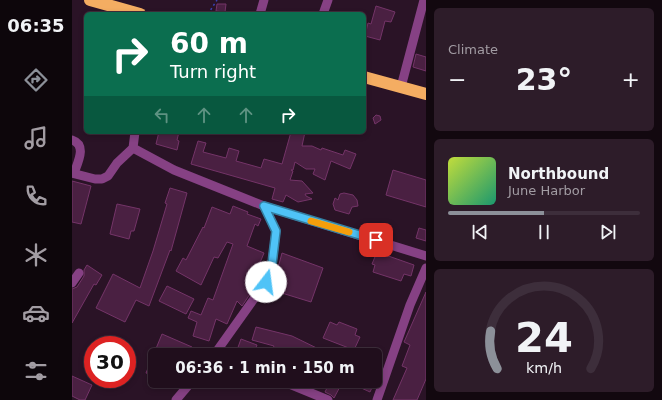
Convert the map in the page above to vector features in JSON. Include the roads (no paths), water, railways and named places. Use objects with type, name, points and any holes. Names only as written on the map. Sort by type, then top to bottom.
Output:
[{"type":"highway","points":[[90,0],[133,12]]},
{"type":"highway","points":[[366,78],[426,94]]},
{"type":"street","points":[[261,12],[264,0]]},
{"type":"street","points":[[324,12],[328,0]]},
{"type":"street","points":[[401,87],[424,0]]},
{"type":"street","points":[[72,140],[80,147],[81,152],[73,173],[95,179],[102,179],[108,176],[117,163],[133,148],[135,134]]},
{"type":"street","points":[[133,148],[174,170],[264,206],[422,254],[426,269],[410,305],[377,400]]},
{"type":"street","points":[[221,348],[266,282],[272,264],[276,231],[264,206]]},
{"type":"street","points":[[72,283],[80,273]]},
{"type":"street","points":[[176,400],[186,388]]},
{"type":"street","points":[[299,388],[328,400]]}]
